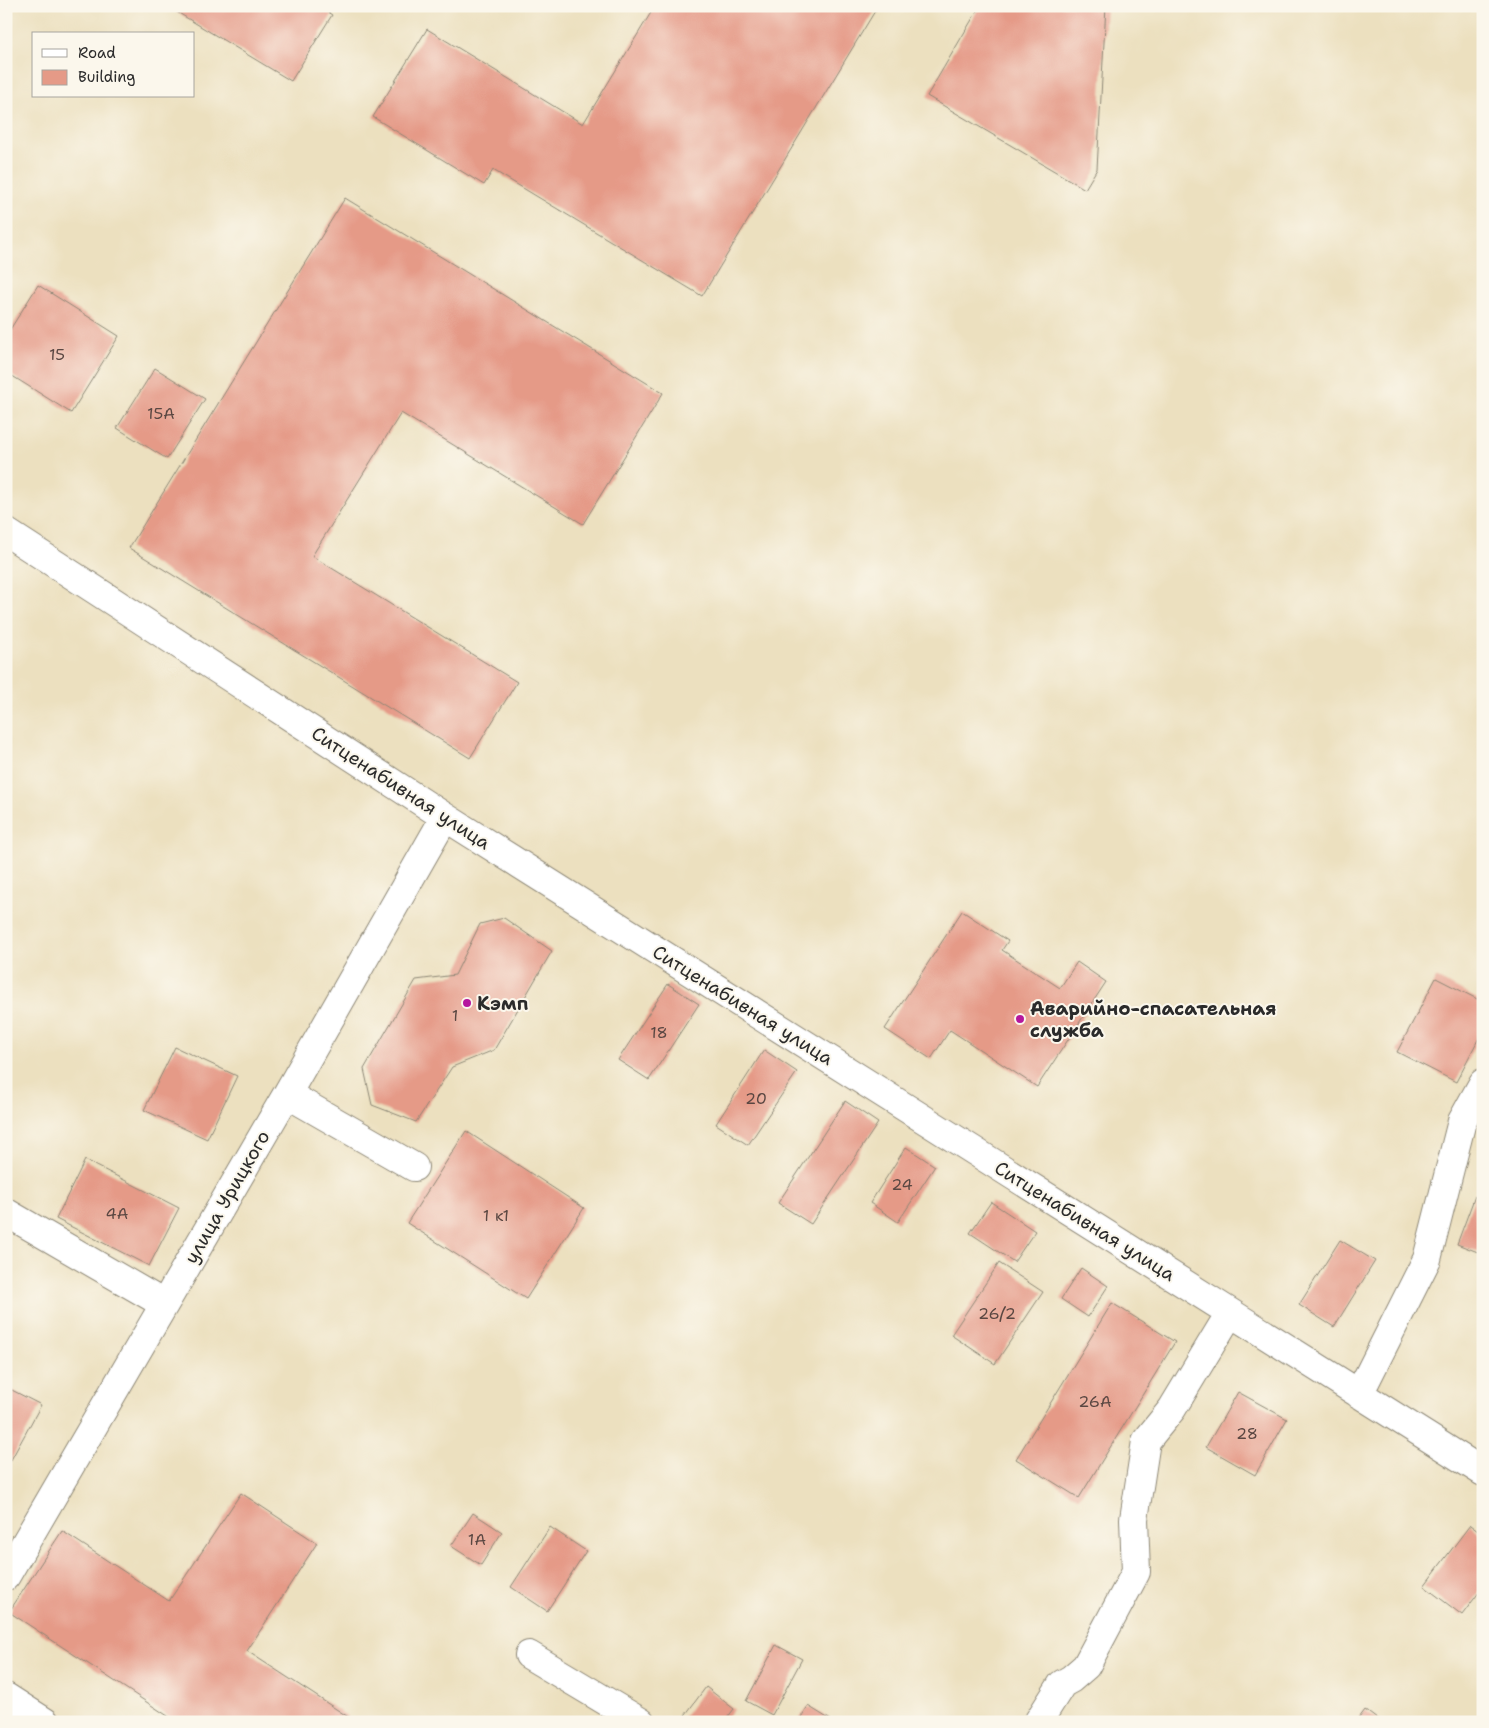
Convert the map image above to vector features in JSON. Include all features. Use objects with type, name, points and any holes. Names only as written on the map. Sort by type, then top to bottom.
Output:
[{"type":"street","name":"Ситценабивная улица","points":[[6,532],[445,817],[1483,1472]]},
{"type":"street","name":"улица Урицкого","points":[[6,1576],[287,1094],[445,817]]},
{"type":"street","points":[[1359,1394],[1427,1259],[1462,1121],[1483,1083]]},
{"type":"street","points":[[287,1094],[414,1167]]},
{"type":"street","points":[[7,1213],[164,1304]]},
{"type":"street","points":[[1038,1722],[1062,1684],[1086,1666],[1136,1572],[1134,1519],[1146,1441],[1172,1409],[1230,1313]]},
{"type":"street","points":[[529,1655],[641,1722]]},
{"type":"street","points":[[6,1697],[45,1722]]},
{"type":"building","points":[[167,6],[318,6],[332,15],[291,81]]},
{"type":"building","points":[[655,6],[878,6],[702,296],[493,170],[484,185],[373,117],[427,29],[583,124]]},
{"type":"building","points":[[980,6],[1106,6],[1097,169],[1085,189],[927,96]]},
{"type":"building","points":[[345,198],[663,393],[583,524],[401,413],[312,556],[517,682],[470,758],[129,548]]},
{"type":"building","points":[[38,285],[119,336],[71,413],[6,372],[6,336]]},
{"type":"building","points":[[155,368],[205,399],[167,459],[117,428]]},
{"type":"building","points":[[962,911],[1008,941],[1002,950],[1060,988],[1077,962],[1106,982],[1037,1087],[950,1030],[931,1059],[885,1029]]},
{"type":"building","points":[[504,918],[552,951],[494,1050],[452,1067],[416,1122],[372,1105],[364,1069],[416,980],[455,975],[480,924]]},
{"type":"building","points":[[1436,978],[1483,1002],[1483,1030],[1456,1082],[1397,1052]]},
{"type":"building","points":[[668,984],[699,1004],[649,1080],[618,1060]]},
{"type":"building","points":[[175,1047],[237,1076],[207,1139],[144,1110]]},
{"type":"building","points":[[764,1050],[797,1072],[748,1145],[716,1124]]},
{"type":"building","points":[[845,1101],[878,1123],[811,1224],[778,1203]]},
{"type":"building","points":[[466,1131],[584,1208],[526,1299],[407,1223]]},
{"type":"building","points":[[906,1147],[935,1166],[898,1222],[870,1203]]},
{"type":"building","points":[[85,1160],[179,1208],[149,1266],[56,1219]]},
{"type":"building","points":[[1475,1196],[1483,1199],[1483,1254],[1457,1244]]},
{"type":"building","points":[[991,1202],[1035,1231],[1014,1262],[970,1233]]},
{"type":"building","points":[[1340,1240],[1375,1261],[1334,1327],[1299,1305]]},
{"type":"building","points":[[999,1263],[1043,1292],[995,1364],[951,1335]]},
{"type":"building","points":[[1081,1268],[1108,1286],[1088,1317],[1061,1299]]},
{"type":"building","points":[[1112,1303],[1175,1342],[1079,1498],[1016,1459]]},
{"type":"building","points":[[6,1387],[41,1405],[6,1469]]},
{"type":"building","points":[[1238,1392],[1287,1419],[1255,1475],[1206,1447]]},
{"type":"building","points":[[241,1493],[317,1543],[247,1651],[356,1722],[177,1722],[9,1612],[62,1531],[169,1601]]},
{"type":"building","points":[[473,1513],[502,1532],[481,1565],[451,1546]]},
{"type":"building","points":[[1470,1525],[1483,1535],[1483,1587],[1462,1615],[1424,1586]]},
{"type":"building","points":[[550,1527],[586,1551],[547,1611],[511,1587]]},
{"type":"building","points":[[776,1645],[802,1659],[772,1715],[746,1701]]},
{"type":"building","points":[[706,1687],[734,1709],[724,1722],[680,1722]]},
{"type":"building","points":[[808,1706],[834,1722],[798,1722]]},
{"type":"building","points":[[1365,1710],[1381,1722],[1356,1722]]},
{"type":"place","name":"Кэмп","points":[[467,1003]]},
{"type":"place","name":"Аварийно-спасательная служба","points":[[1020,1019]]}]
